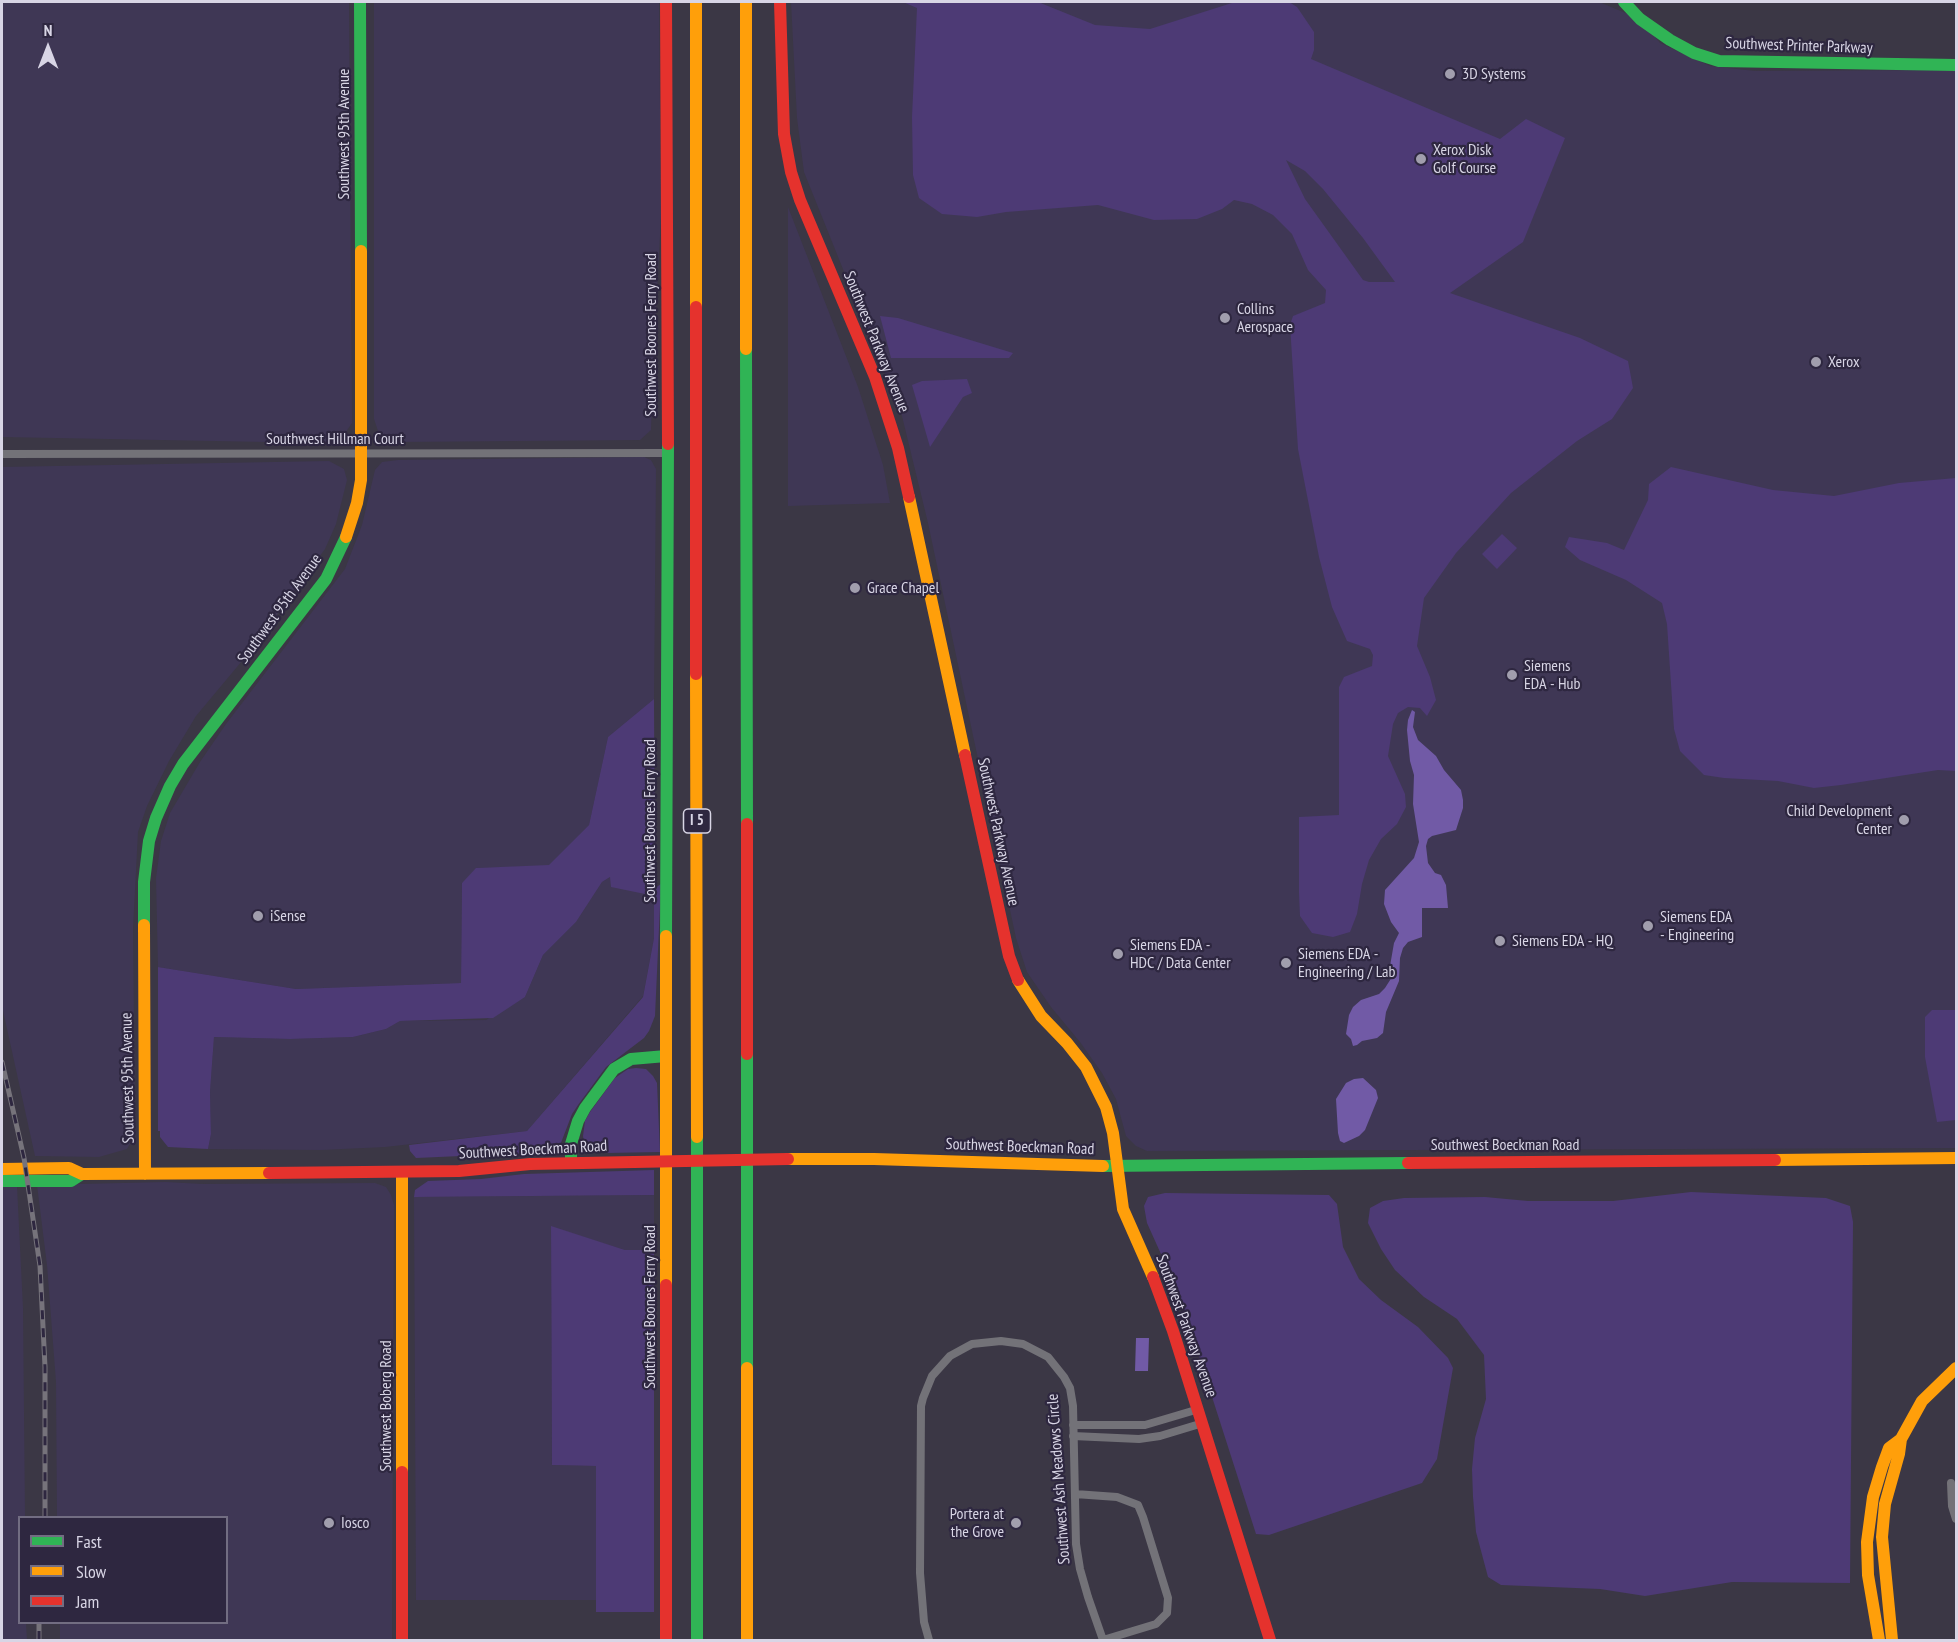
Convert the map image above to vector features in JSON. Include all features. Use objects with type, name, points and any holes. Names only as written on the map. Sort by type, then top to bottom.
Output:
[{"type":"main road","name":"Southwest 95th Avenue","points":[[145,1174],[144,882],[149,841],[156,818],[170,786],[192,751],[330,571],[343,546],[354,514],[361,480],[360,2]]},
{"type":"main road","name":"Southwest Boones Ferry Road","points":[[666,2],[668,453],[666,1641]]},
{"type":"main road","name":"I 5","points":[[696,2],[697,1641]]},
{"type":"main road","points":[[746,2],[747,1641]]},
{"type":"main road","name":"Southwest Parkway Avenue","points":[[780,2],[784,134],[791,172],[800,200],[875,377],[898,448],[1007,948],[1018,980],[1032,1004],[1086,1067],[1110,1119],[1125,1215],[1163,1303],[1203,1423],[1270,1641]]},
{"type":"main road","name":"Southwest Printer Parkway","points":[[1624,2],[1640,19],[1670,40],[1694,53],[1719,61],[1956,65]]},
{"type":"main road","points":[[571,1163],[571,1144],[578,1121],[614,1069],[632,1059],[666,1056]]},
{"type":"main road","name":"Southwest Boeckman Road","points":[[2,1169],[69,1168],[82,1174],[145,1174],[459,1171],[530,1164],[788,1159],[1117,1165],[1956,1158]]},
{"type":"main road","name":"Southwest Boberg Road","points":[[402,1172],[402,1641]]},
{"type":"main road","name":"Southwest Boeckman Road","points":[[2,1181],[71,1180],[82,1174]]},
{"type":"main road","points":[[1892,1641],[1882,1537],[1885,1504],[1901,1439],[1922,1401],[1956,1368]]},
{"type":"main road","points":[[1879,1641],[1868,1575],[1867,1542],[1873,1497],[1882,1467],[1890,1448],[1901,1439]]},
{"type":"street","name":"Southwest Hillman Court","points":[[2,454],[668,453]]},
{"type":"street","name":"Southwest Ash Meadows Circle","points":[[929,1641],[924,1622],[920,1573],[921,1406],[932,1376],[950,1356],[972,1344],[1001,1341],[1023,1344],[1048,1357],[1064,1377],[1072,1393],[1075,1533],[1080,1569],[1103,1641]]},
{"type":"street","points":[[1073,1425],[1145,1425],[1198,1409]]},
{"type":"street","points":[[1073,1436],[1139,1439],[1160,1436],[1203,1423]]},
{"type":"street","points":[[1951,1483],[1952,1506],[1956,1519]]},
{"type":"street","points":[[1075,1494],[1117,1497],[1138,1505],[1168,1598],[1167,1613],[1156,1624],[1103,1641]]},
{"type":"shaded area","points":[[2,2],[349,2],[352,423],[341,439],[321,443],[2,437]]},
{"type":"shaded area","points":[[374,2],[659,2],[661,217],[651,430],[640,440],[395,442],[379,434],[374,419]]},
{"type":"shaded area","points":[[791,2],[1599,2],[1640,19],[1660,43],[1710,66],[1755,71],[1956,70],[1956,1148],[1147,1151],[1136,1146],[1126,1136],[1116,1099],[1102,1073],[1027,972],[1016,938],[928,523],[902,416],[804,172],[797,118]]},
{"type":"shaded area","points":[[903,2],[1038,2],[1095,25],[1150,29],[1235,2],[1289,2],[1297,7],[1314,32],[1314,50],[1311,59],[1500,139],[1526,119],[1565,138],[1523,242],[1450,293],[1580,338],[1628,361],[1633,388],[1612,419],[1577,441],[1511,493],[1456,553],[1424,598],[1417,646],[1430,677],[1436,700],[1427,716],[1420,708],[1408,707],[1398,713],[1393,724],[1388,756],[1405,794],[1406,807],[1397,824],[1381,839],[1369,860],[1357,914],[1350,932],[1333,937],[1312,933],[1300,916],[1299,893],[1299,817],[1339,815],[1339,687],[1344,677],[1372,666],[1373,655],[1370,649],[1347,641],[1332,607],[1319,557],[1298,449],[1290,325],[1293,316],[1325,303],[1326,290],[1308,270],[1292,234],[1273,215],[1252,204],[1234,200],[1222,209],[1197,219],[1154,220],[1098,205],[1006,212],[977,217],[942,214],[919,198],[913,175],[912,117],[917,8]],"holes":[[[1286,160],[1305,171],[1323,189],[1363,238],[1395,282],[1363,280],[1305,199]]]},
{"type":"shaded area","points":[[788,207],[858,387],[883,465],[890,503],[788,506]]},
{"type":"shaded area","points":[[880,316],[898,318],[1013,353],[1009,358],[891,358]]},
{"type":"shaded area","points":[[967,379],[972,393],[963,397],[930,447],[912,385],[922,381]]},
{"type":"shaded area","points":[[644,457],[651,460],[656,469],[654,699],[608,737],[589,825],[549,866],[477,868],[462,883],[461,983],[296,989],[158,967],[156,878],[161,841],[170,813],[226,724],[345,569],[362,525],[375,470],[382,462]]},
{"type":"shaded area","points":[[329,461],[344,469],[347,480],[336,524],[325,549],[252,649],[196,716],[169,761],[147,806],[138,832],[133,928],[135,1135],[127,1149],[99,1157],[35,1156],[2,1006],[2,467]]},
{"type":"shaded area","points":[[1671,467],[1773,490],[1834,496],[1899,483],[1956,478],[1956,771],[1938,770],[1814,788],[1778,781],[1704,775],[1680,751],[1674,729],[1667,624],[1662,603],[1626,580],[1580,560],[1565,547],[1569,537],[1607,543],[1624,550],[1648,500],[1649,484]]},
{"type":"shaded area","points":[[1502,534],[1517,548],[1497,569],[1482,554]]},
{"type":"shaded area","points":[[654,699],[655,888],[661,884],[655,1016],[644,1038],[606,1067],[578,1105],[572,1114],[559,1148],[545,1154],[416,1158],[410,1151],[409,1145],[527,1131],[643,997],[654,938],[654,889],[645,894],[611,887],[610,877],[602,882],[576,922],[543,955],[525,997],[493,1018],[400,1021],[386,1029],[353,1037],[290,1039],[214,1037],[210,1092],[211,1134],[208,1149],[168,1147],[158,1131],[158,967],[296,989],[461,983],[462,883],[476,868],[549,865],[589,825],[608,737]]},
{"type":"shaded area","points":[[1412,710],[1415,712],[1413,727],[1418,740],[1436,756],[1444,770],[1461,790],[1463,800],[1463,808],[1456,830],[1432,836],[1428,839],[1426,846],[1428,863],[1435,873],[1441,875],[1446,885],[1448,908],[1422,908],[1422,937],[1408,942],[1403,948],[1399,981],[1386,1012],[1383,1033],[1377,1038],[1362,1041],[1353,1046],[1346,1034],[1349,1015],[1353,1007],[1361,1000],[1379,994],[1392,977],[1390,966],[1394,943],[1399,933],[1391,922],[1384,904],[1385,890],[1414,858],[1419,842],[1413,804],[1414,775],[1410,761],[1407,730]]},
{"type":"shaded area","points":[[610,877],[654,888],[654,938],[643,996],[527,1131],[385,1147],[321,1150],[208,1149],[211,1134],[210,1092],[214,1037],[290,1039],[353,1037],[386,1029],[400,1021],[486,1020],[525,997],[543,955],[576,922],[602,882]]},
{"type":"shaded area","points":[[1932,1010],[1956,1010],[1956,1120],[1937,1122],[1925,1057],[1925,1017]]},
{"type":"shaded area","points":[[628,1069],[646,1069],[657,1083],[660,1152],[606,1153],[592,1150],[584,1143],[585,1121],[615,1078]]},
{"type":"shaded area","points":[[1363,1078],[1376,1090],[1378,1098],[1365,1130],[1359,1136],[1344,1143],[1340,1141],[1338,1133],[1336,1099],[1346,1083]]},
{"type":"shaded area","points":[[654,1170],[654,1195],[414,1197],[415,1190],[428,1181],[481,1179],[524,1174]]},
{"type":"shaded area","points":[[166,1182],[202,1184],[375,1183],[386,1187],[394,1205],[392,1640],[60,1640],[60,1624],[228,1624],[228,1516],[57,1516],[56,1382],[47,1265],[37,1185]]},
{"type":"shaded area","points":[[2,1186],[17,1186],[23,1308],[25,1516],[18,1516],[18,1624],[26,1624],[27,1640],[2,1640]]},
{"type":"shaded area","points":[[1691,1192],[1826,1198],[1850,1206],[1853,1222],[1850,1583],[1732,1582],[1645,1596],[1600,1589],[1501,1585],[1488,1577],[1476,1532],[1473,1497],[1472,1469],[1475,1438],[1486,1399],[1484,1355],[1457,1319],[1424,1297],[1395,1270],[1368,1223],[1370,1208],[1383,1201],[1404,1198],[1485,1197],[1528,1201],[1613,1201]]},
{"type":"shaded area","points":[[1165,1193],[1329,1195],[1337,1204],[1343,1247],[1359,1279],[1381,1300],[1418,1327],[1448,1358],[1453,1368],[1437,1459],[1422,1483],[1269,1535],[1256,1534],[1179,1294],[1147,1223],[1144,1206],[1148,1197]]},
{"type":"shaded area","points":[[654,1195],[654,1250],[625,1250],[551,1227],[552,1465],[596,1466],[596,1600],[416,1600],[414,1197]]},
{"type":"shaded area","points":[[551,1226],[625,1250],[654,1250],[654,1612],[596,1612],[596,1466],[552,1465]]},
{"type":"shaded area","points":[[1136,1338],[1149,1338],[1148,1371],[1135,1371]]},
{"type":"railway","points":[[2,1062],[24,1158],[40,1266],[45,1367],[45,1516]]},
{"type":"railway","points":[[39,1624],[39,1640]]},
{"type":"traffic: fast","points":[[360,2],[361,251]]},
{"type":"traffic: fast","points":[[1624,2],[1640,19],[1670,40],[1694,53],[1719,61],[1956,65]]},
{"type":"traffic: fast","points":[[746,349],[747,824]]},
{"type":"traffic: fast","points":[[666,936],[668,444]]},
{"type":"traffic: fast","points":[[144,925],[144,882],[149,841],[170,786],[183,764],[326,579],[346,537]]},
{"type":"traffic: fast","points":[[747,1054],[747,1368]]},
{"type":"traffic: fast","points":[[571,1163],[571,1144],[578,1121],[614,1069],[631,1059],[666,1056]]},
{"type":"traffic: fast","points":[[697,1137],[697,1640]]},
{"type":"traffic: fast","points":[[1103,1166],[1408,1163]]},
{"type":"traffic: fast","points":[[2,1181],[71,1181],[82,1174]]},
{"type":"traffic: slow","points":[[696,2],[696,307]]},
{"type":"traffic: slow","points":[[746,2],[746,349]]},
{"type":"traffic: slow","points":[[346,537],[357,503],[361,480],[361,251]]},
{"type":"traffic: slow","points":[[909,497],[965,755]]},
{"type":"traffic: slow","points":[[696,674],[697,1137]]},
{"type":"traffic: slow","points":[[144,925],[145,1174]]},
{"type":"traffic: slow","points":[[666,936],[666,1285]]},
{"type":"traffic: slow","points":[[1018,980],[1041,1016],[1086,1067],[1106,1107],[1113,1133],[1123,1209],[1153,1277]]},
{"type":"traffic: slow","points":[[1775,1160],[1956,1158]]},
{"type":"traffic: slow","points":[[788,1159],[874,1159],[1103,1166]]},
{"type":"traffic: slow","points":[[2,1169],[69,1168],[82,1174],[269,1173]]},
{"type":"traffic: slow","points":[[402,1172],[402,1472]]},
{"type":"traffic: slow","points":[[747,1368],[747,1640]]},
{"type":"traffic: slow","points":[[1892,1640],[1882,1537],[1885,1504],[1901,1439],[1922,1401],[1956,1368]]},
{"type":"traffic: slow","points":[[1879,1640],[1868,1575],[1867,1542],[1873,1497],[1882,1467],[1889,1448],[1901,1439]]},
{"type":"traffic: jam","points":[[666,2],[668,444]]},
{"type":"traffic: jam","points":[[780,2],[784,134],[791,172],[800,200],[875,377],[898,448],[909,497]]},
{"type":"traffic: jam","points":[[696,307],[696,674]]},
{"type":"traffic: jam","points":[[965,755],[1009,956],[1018,980]]},
{"type":"traffic: jam","points":[[747,824],[747,1054]]},
{"type":"traffic: jam","points":[[634,1162],[788,1159]]},
{"type":"traffic: jam","points":[[1408,1163],[1775,1160]]},
{"type":"traffic: jam","points":[[269,1173],[459,1171],[530,1164],[634,1162]]},
{"type":"traffic: jam","points":[[1153,1277],[1173,1331],[1270,1640]]},
{"type":"traffic: jam","points":[[666,1285],[666,1640]]},
{"type":"traffic: jam","points":[[402,1472],[402,1640]]},
{"type":"place","name":"3D Systems","points":[[1450,74]]},
{"type":"place","name":"Xerox Disk Golf Course","points":[[1421,159]]},
{"type":"place","name":"Collins Aerospace","points":[[1225,318]]},
{"type":"place","name":"Xerox","points":[[1816,362]]},
{"type":"place","name":"Grace Chapel","points":[[855,588]]},
{"type":"place","name":"Siemens EDA - Hub","points":[[1512,675]]},
{"type":"place","name":"Child Development Center","points":[[1904,820]]},
{"type":"place","name":"iSense","points":[[258,916]]},
{"type":"place","name":"Siemens EDA - Engineering","points":[[1648,926]]},
{"type":"place","name":"Siemens EDA - HQ","points":[[1500,941]]},
{"type":"place","name":"Siemens EDA - HDC / Data Center","points":[[1118,954]]},
{"type":"place","name":"Siemens EDA - Engineering / Lab","points":[[1286,963]]},
{"type":"place","name":"Iosco","points":[[329,1523]]},
{"type":"place","name":"Portera at the Grove","points":[[1016,1523]]}]
